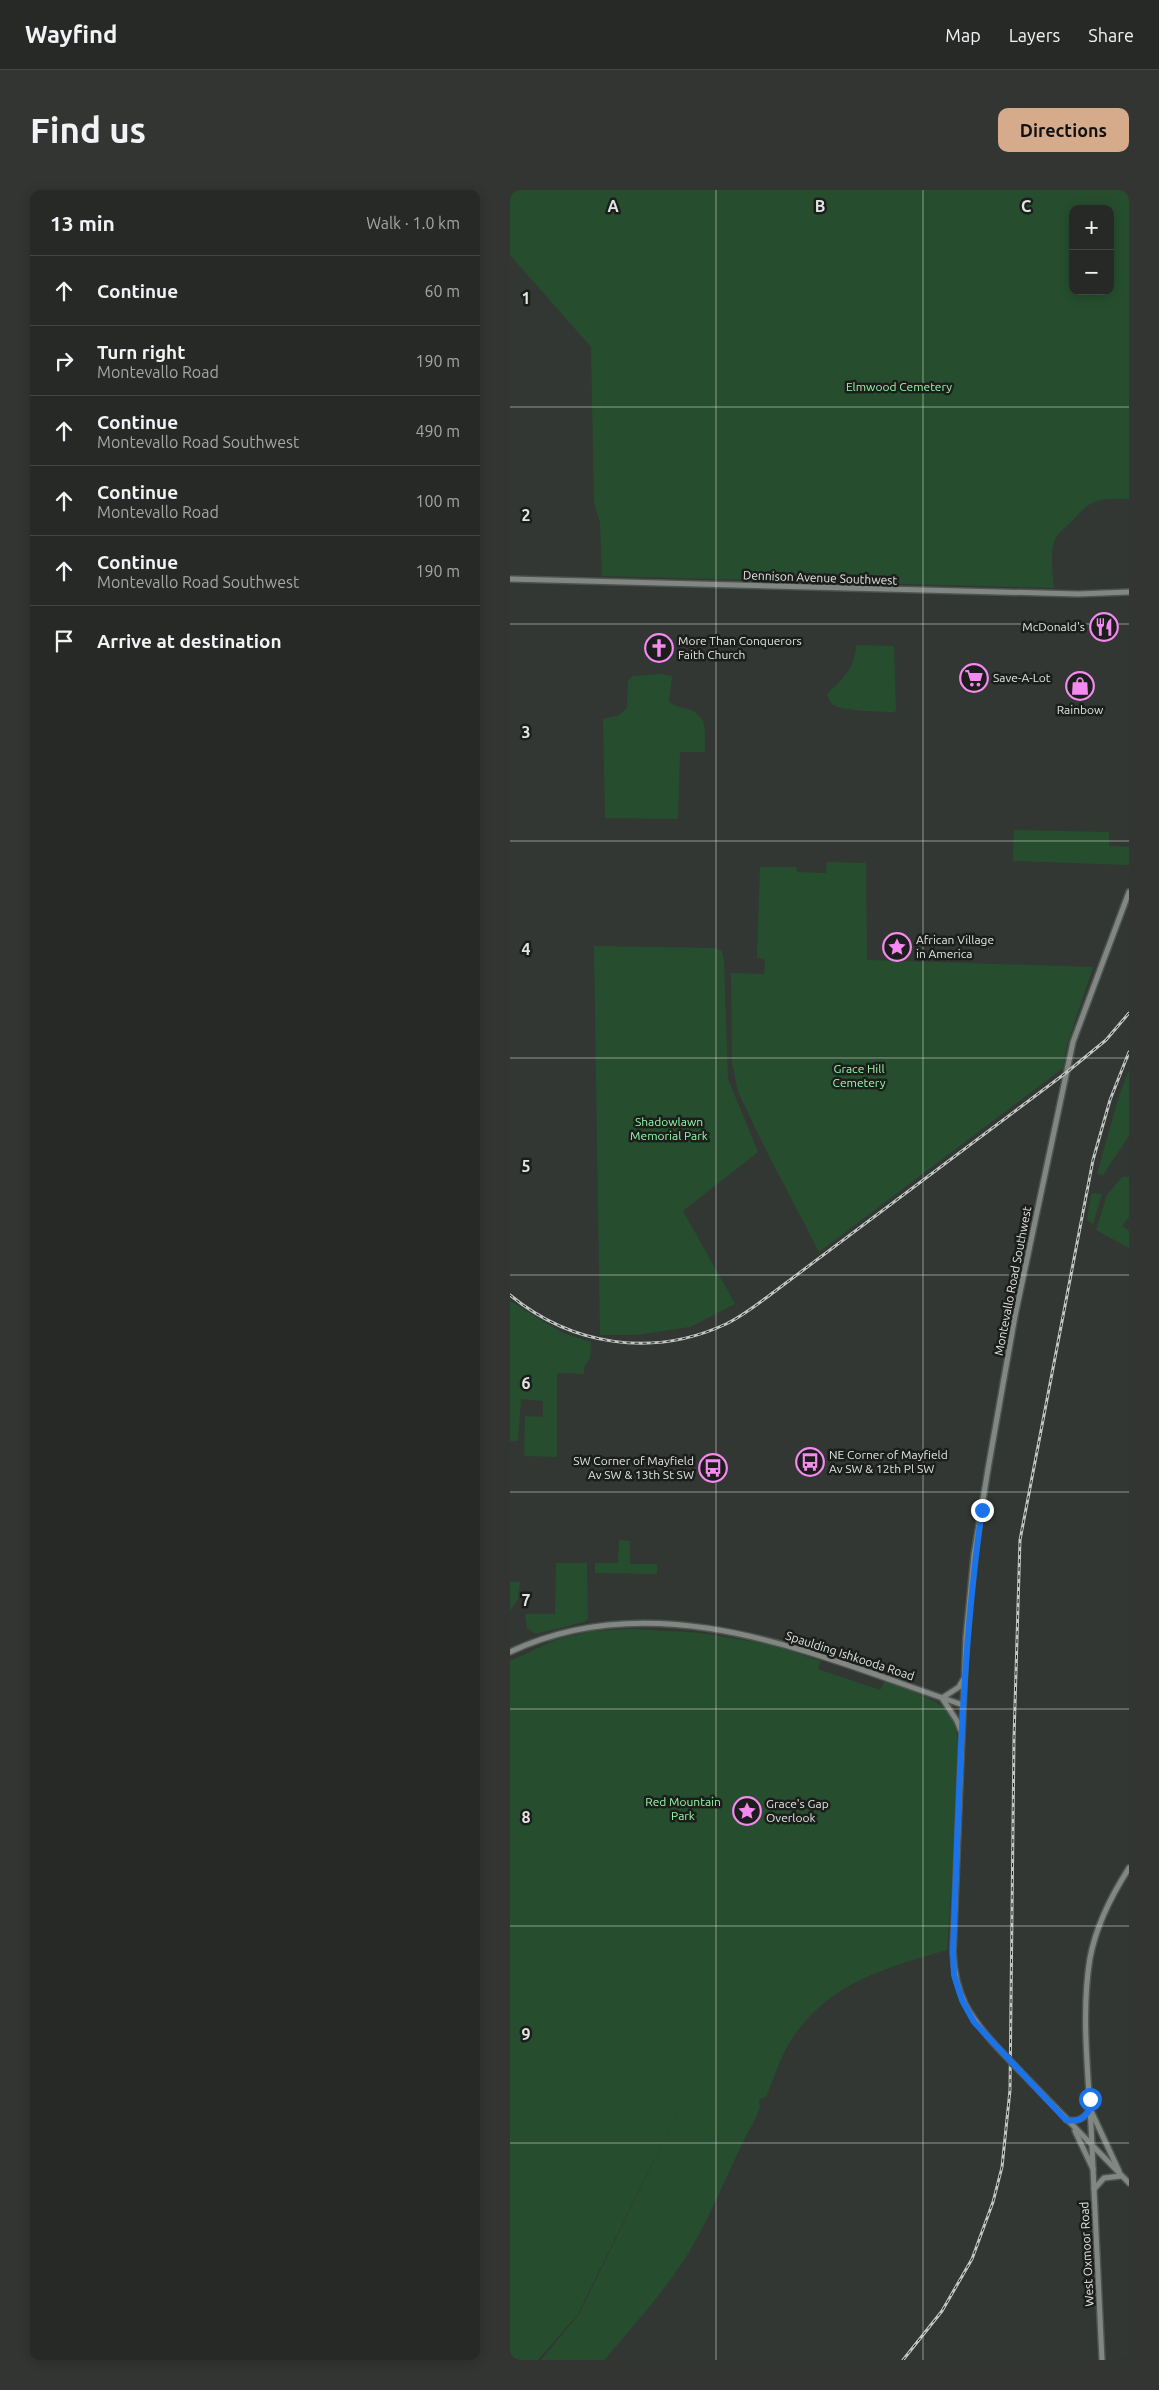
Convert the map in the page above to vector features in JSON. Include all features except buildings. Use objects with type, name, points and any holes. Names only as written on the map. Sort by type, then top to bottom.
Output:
[{"type":"main road","name":"Dennison Avenue Southwest","points":[[510,579],[1069,594],[1129,592]]},
{"type":"main road","name":"Montevallo Road Southwest","points":[[963,1705],[966,1637],[974,1555],[1017,1306],[1073,1042],[1129,892]]},
{"type":"main road","name":"Spaulding Ishkooda Road","points":[[510,1652],[550,1636],[592,1626],[631,1622],[685,1626],[770,1640],[871,1672],[963,1705]]},
{"type":"main road","points":[[962,1734],[957,1721],[942,1698],[959,1687],[964,1677]]},
{"type":"main road","points":[[963,1705],[953,1952],[954,1975],[962,2000],[979,2027],[997,2047],[1129,2183]]},
{"type":"main road","name":"West Oxmoor Road","points":[[1102,2360],[1090,2109],[1087,1985],[1090,1958],[1098,1928],[1115,1889],[1129,1868]]},
{"type":"main road","points":[[1066,2120],[1077,2121],[1082,2119],[1090,2109],[1121,2176]]},
{"type":"main road","points":[[1072,2126],[1094,2170]]},
{"type":"main road","points":[[1094,2189],[1104,2178],[1121,2176]]},
{"type":"green space","name":"Elmwood Cemetery","points":[[510,190],[1129,190],[1129,499],[1101,500],[1089,505],[1058,535],[1054,542],[1052,553],[1054,588],[602,576],[600,523],[594,502],[591,347],[510,255]]},
{"type":"green space","points":[[856,645],[894,646],[896,710],[894,712],[845,709],[833,705],[829,700],[827,694],[843,678],[854,660]]},
{"type":"green space","points":[[660,674],[672,676],[669,702],[694,712],[703,720],[705,752],[680,752],[678,819],[605,818],[603,719],[619,715],[627,708],[628,681],[633,676]]},
{"type":"green space","points":[[1014,830],[1109,832],[1109,846],[1129,847],[1129,865],[1013,861]]},
{"type":"green space","name":"Grace Hill Cemetery","points":[[827,862],[866,863],[867,960],[1093,967],[1067,1045],[1063,1068],[819,1252],[738,1092],[732,1063],[731,973],[764,974],[765,959],[757,958],[760,867],[796,867],[797,872],[826,873]]},
{"type":"green space","name":"Shadowlawn Memorial Park","points":[[594,946],[714,948],[722,951],[724,961],[728,1079],[758,1152],[683,1211],[735,1304],[690,1327],[636,1335],[600,1335]]},
{"type":"green space","points":[[1129,1070],[1129,1136],[1103,1175],[1097,1174],[1118,1099]]},
{"type":"green space","points":[[1122,1177],[1129,1177],[1129,1217],[1122,1226],[1129,1231],[1129,1248],[1096,1230],[1107,1195]]},
{"type":"green space","points":[[1091,1194],[1102,1194],[1093,1224],[1087,1220]]},
{"type":"green space","points":[[510,1301],[563,1333],[591,1342],[590,1358],[584,1367],[584,1374],[557,1373],[557,1457],[525,1456],[524,1454],[525,1416],[543,1417],[543,1401],[521,1399],[518,1441],[510,1441]]},
{"type":"green space","points":[[619,1540],[630,1541],[630,1564],[657,1564],[657,1574],[595,1573],[595,1563],[618,1563]]},
{"type":"green space","points":[[556,1563],[587,1563],[588,1619],[584,1622],[536,1634],[527,1628],[525,1614],[555,1614]]},
{"type":"green space","points":[[510,1582],[520,1582],[518,1599],[510,1611]]},
{"type":"green space","name":"Red Mountain Park","points":[[632,1629],[701,1633],[767,1644],[821,1661],[818,1669],[880,1690],[885,1681],[902,1687],[931,1700],[946,1711],[951,1717],[958,1741],[954,1847],[947,1950],[880,1971],[840,1991],[822,2004],[791,2040],[780,2061],[766,2097],[759,2099],[760,2108],[755,2119],[689,2252],[638,2321],[604,2360],[541,2360],[579,2314],[700,2067],[578,2314],[538,2360],[510,2360],[510,1661],[555,1640],[592,1631]]},
{"type":"railway","points":[[510,1295],[534,1312],[560,1326],[586,1336],[614,1341],[642,1343],[670,1341],[698,1335],[726,1324],[757,1305],[1067,1072],[1106,1040],[1129,1013]]},
{"type":"railway","points":[[903,2360],[942,2311],[972,2259],[993,2202],[1002,2167],[1010,2090],[1014,1738],[1020,1540],[1093,1160],[1110,1100],[1129,1052]]},
{"type":"place","name":"McDonald's","points":[[1104,627]]},
{"type":"place","name":"More Than Conquerors Faith Church","points":[[659,648]]},
{"type":"place","name":"Save-A-Lot","points":[[974,678]]},
{"type":"place","name":"Rainbow","points":[[1080,686]]},
{"type":"place","name":"African Village in America","points":[[897,947]]},
{"type":"place","name":"NE Corner of Mayfield Av SW & 12th Pl SW","points":[[810,1462]]},
{"type":"place","name":"SW Corner of Mayfield Av SW & 13th St SW","points":[[713,1468]]},
{"type":"place","name":"Grace's Gap Overlook","points":[[747,1811]]},
{"type":"route","points":[[982,1510],[974,1555],[966,1637],[953,1952],[954,1975],[962,2000],[974,2022],[1066,2120],[1077,2121],[1082,2119],[1090,2109],[1090,2099]]}]
